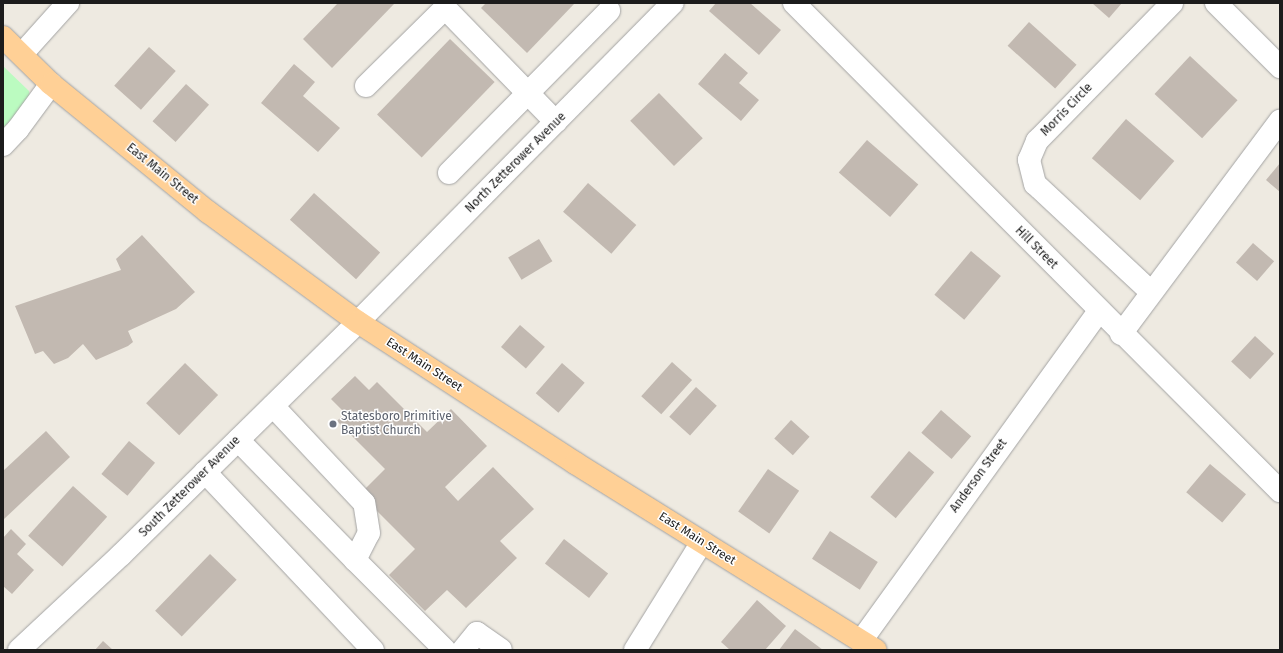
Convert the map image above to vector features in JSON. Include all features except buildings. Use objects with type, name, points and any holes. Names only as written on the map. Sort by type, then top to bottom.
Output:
[{"type":"main road","name":"East Main Street","points":[[3,37],[52,84],[208,212],[358,322],[702,542],[868,646]]},
{"type":"street","points":[[22,54],[68,3]]},
{"type":"street","name":"North Zetterower Avenue","points":[[358,322],[673,3]]},
{"type":"street","name":"Hill Street","points":[[794,3],[1121,334],[1280,491]]},
{"type":"street","name":"Morris Circle","points":[[1151,292],[1035,184],[1029,160],[1037,141],[1172,3]]},
{"type":"street","points":[[1216,3],[1280,67]]},
{"type":"street","points":[[366,86],[448,5],[556,122]]},
{"type":"street","points":[[449,173],[609,11]]},
{"type":"street","points":[[3,145],[18,130],[52,84]]},
{"type":"street","points":[[1121,334],[1280,121]]},
{"type":"street","name":"Anderson Street","points":[[868,646],[1099,311]]},
{"type":"street","name":"South Zetterower Avenue","points":[[20,650],[358,322]]},
{"type":"street","points":[[273,406],[364,503],[369,533],[355,560]]},
{"type":"street","points":[[238,440],[445,650]]},
{"type":"street","points":[[205,472],[373,650]]},
{"type":"street","points":[[635,650],[702,542]]},
{"type":"street","points":[[463,650],[477,633],[501,650]]},
{"type":"green space","points":[[3,66],[29,91],[30,100],[3,128]]},
{"type":"place","name":"Statesboro Primitive Baptist Church","points":[[333,424]]}]
